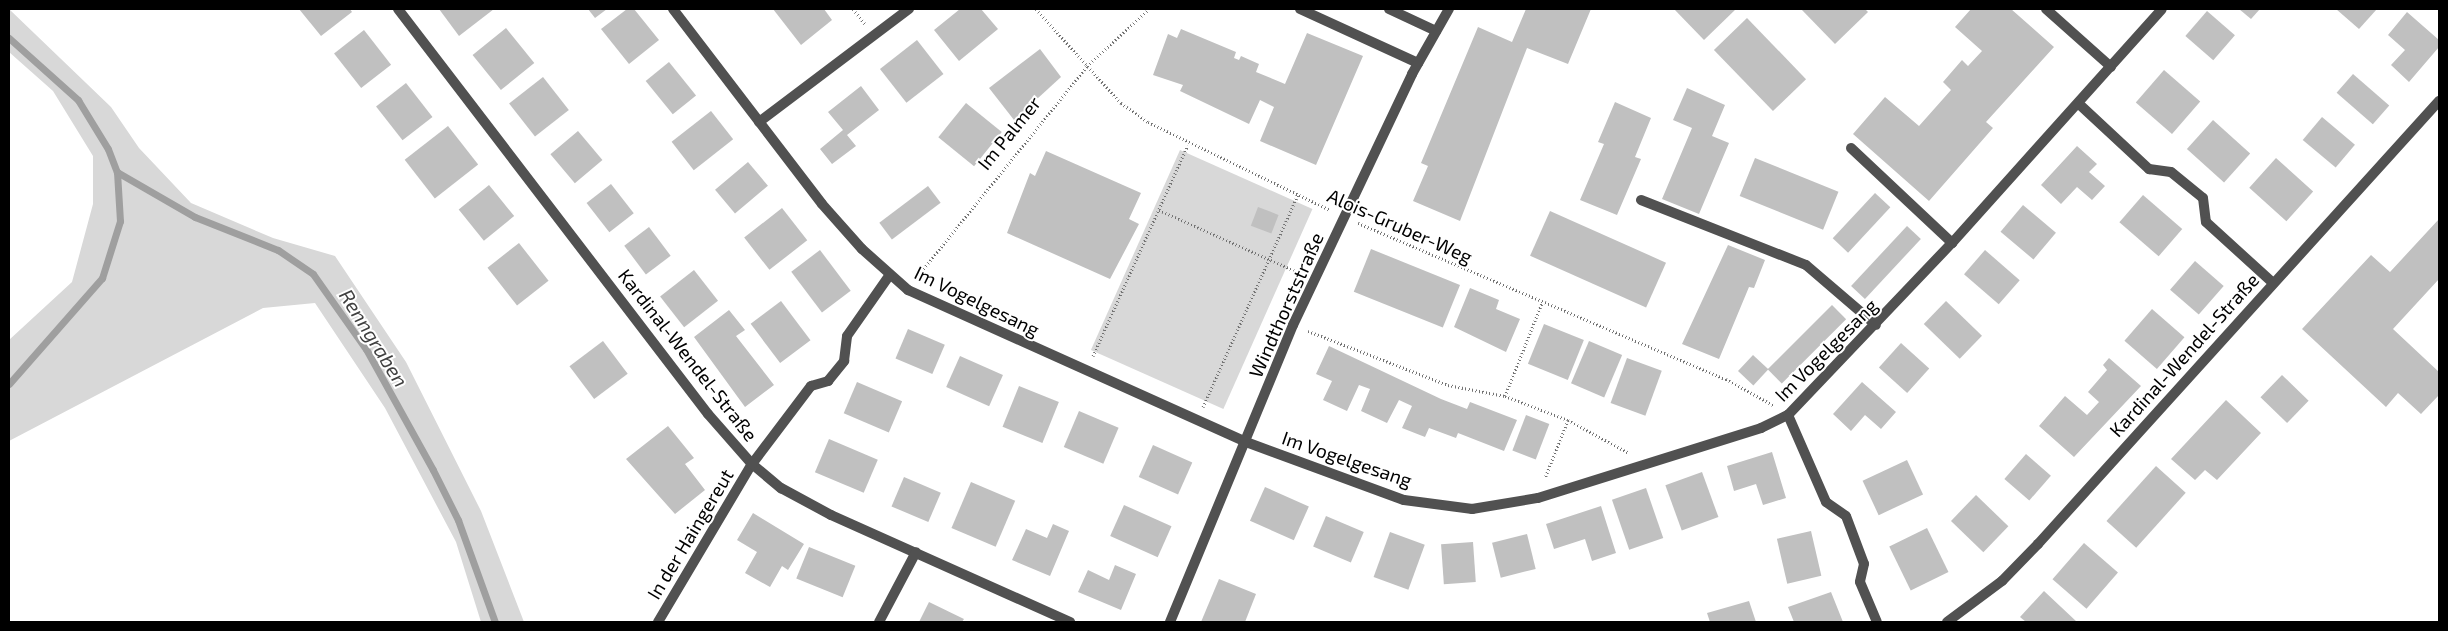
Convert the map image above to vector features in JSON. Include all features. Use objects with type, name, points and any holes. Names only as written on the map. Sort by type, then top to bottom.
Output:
[{"type":"street","name":"Kardinal-Wendel-Straße","points":[[398,9],[708,414],[752,464],[782,488],[831,515],[1070,622]]},
{"type":"street","name":"Im Vogelgesang","points":[[673,9],[822,204],[890,276],[908,290],[1086,372],[1246,442],[1404,500],[1472,509],[1538,498],[1640,468],[1788,415],[1876,325],[1952,243],[2079,104],[2162,9]]},
{"type":"street","points":[[759,122],[909,9]]},
{"type":"street","points":[[1300,9],[1418,63]]},
{"type":"street","points":[[1389,9],[1436,31]]},
{"type":"street","name":"Windthorststraße","points":[[1170,622],[1293,325],[1418,63],[1449,9]]},
{"type":"street","points":[[2046,9],[2111,67]]},
{"type":"street","name":"Kardinal-Wendel-Straße","points":[[1947,622],[2002,581],[2038,544],[2273,282],[2439,101]]},
{"type":"street","points":[[2079,104],[2149,169],[2171,172],[2203,198],[2206,222],[2273,282]]},
{"type":"street","points":[[1851,148],[1952,243]]},
{"type":"street","points":[[1641,200],[1806,265],[1876,325]]},
{"type":"street","points":[[752,464],[811,386],[828,381],[844,361],[847,336],[890,276]]},
{"type":"street","points":[[1788,415],[1826,502],[1846,516],[1864,564],[1860,582],[1877,622]]},
{"type":"street","name":"In der Haingereut","points":[[658,622],[752,464]]},
{"type":"street","points":[[879,622],[916,552]]},
{"type":"path","name":"Alois-Gruber-Weg","points":[[1036,9],[1121,102],[1188,145],[1542,303],[1726,379],[1788,415]]},
{"type":"path","name":"Im Palmer","points":[[908,290],[1087,66],[1148,9]]},
{"type":"path","points":[[1086,372],[1188,145]]},
{"type":"path","points":[[1196,420],[1298,195]]},
{"type":"path","points":[[1159,210],[1315,279]]},
{"type":"path","points":[[1505,396],[1542,303]]},
{"type":"path","points":[[1293,325],[1448,385],[1505,396],[1568,420],[1626,449],[1640,468]]},
{"type":"path","points":[[1538,498],[1568,420]]},
{"type":"shaded area","points":[[9,9],[111,107],[139,148],[191,203],[273,238],[335,256],[406,362],[481,511],[524,622],[481,622],[456,542],[385,408],[315,303],[263,308],[9,441],[9,340],[72,282],[93,204],[93,156],[53,91],[9,52]]},
{"type":"shaded area","points":[[1180,150],[1312,209],[1223,409],[1091,350]]},
{"type":"building","points":[[299,9],[350,9],[352,12],[321,36]]},
{"type":"building","points":[[439,9],[494,9],[459,36]]},
{"type":"building","points":[[588,9],[607,9],[595,18]]},
{"type":"building","points":[[627,9],[634,9],[659,40],[629,64],[601,29]]},
{"type":"building","points":[[773,9],[824,9],[832,20],[801,45]]},
{"type":"building","points":[[960,9],[981,9],[998,29],[959,61],[934,30]]},
{"type":"building","points":[[1526,9],[1591,9],[1568,64],[1527,48],[1460,221],[1413,201],[1428,166],[1421,163],[1478,27],[1512,42]]},
{"type":"building","points":[[1674,9],[1736,9],[1704,40]]},
{"type":"building","points":[[1801,9],[1865,9],[1868,12],[1835,44]]},
{"type":"building","points":[[1971,9],[2011,9],[2054,47],[1986,122],[1993,128],[1929,201],[1853,134],[1885,97],[1919,126],[1951,90],[1943,82],[1962,60],[1968,66],[1982,51],[1955,27]]},
{"type":"building","points":[[2239,9],[2260,9],[2251,19]]},
{"type":"building","points":[[2336,9],[2377,9],[2359,29]]},
{"type":"building","points":[[2207,11],[2235,35],[2213,60],[2185,36]]},
{"type":"building","points":[[2407,12],[2439,40],[2439,47],[2409,82],[2391,65],[2405,50],[2388,35]]},
{"type":"building","points":[[1747,18],[1806,79],[1773,111],[1714,50]]},
{"type":"building","points":[[506,28],[534,63],[501,90],[473,55]]},
{"type":"building","points":[[1181,29],[1236,52],[1234,58],[1239,60],[1241,56],[1259,64],[1256,72],[1285,84],[1307,33],[1363,56],[1316,165],[1260,141],[1274,107],[1260,100],[1249,124],[1180,91],[1183,85],[1153,75],[1168,34],[1177,38]]},
{"type":"building","points":[[364,30],[391,65],[361,88],[334,53]]},
{"type":"building","points":[[917,40],[943,74],[906,103],[880,69]]},
{"type":"building","points":[[1040,49],[1061,77],[1014,120],[989,88]]},
{"type":"building","points":[[669,62],[696,95],[673,114],[646,81]]},
{"type":"building","points":[[2164,70],[2200,101],[2172,134],[2136,102]]},
{"type":"building","points":[[2353,74],[2389,105],[2373,124],[2337,93]]},
{"type":"building","points":[[543,77],[569,110],[535,137],[509,103]]},
{"type":"building","points":[[406,83],[432,117],[403,140],[376,106]]},
{"type":"building","points":[[861,86],[879,110],[847,135],[856,146],[832,164],[820,149],[843,130],[828,112]]},
{"type":"building","points":[[1687,88],[1725,105],[1712,136],[1729,143],[1699,214],[1662,199],[1692,128],[1673,120]]},
{"type":"building","points":[[1615,102],[1651,118],[1635,157],[1641,159],[1617,215],[1580,200],[1604,144],[1598,142]]},
{"type":"building","points":[[966,103],[1002,132],[974,166],[938,137]]},
{"type":"building","points":[[711,111],[733,139],[694,170],[672,142]]},
{"type":"building","points":[[2322,117],[2355,145],[2336,168],[2303,140]]},
{"type":"building","points":[[2213,120],[2250,153],[2224,182],[2187,149]]},
{"type":"building","points":[[448,126],[478,165],[435,198],[405,160]]},
{"type":"building","points":[[578,131],[602,160],[575,183],[550,154]]},
{"type":"building","points":[[2077,146],[2097,164],[2089,172],[2105,186],[2092,200],[2077,187],[2061,204],[2041,185]]},
{"type":"building","points":[[1046,151],[1141,193],[1129,219],[1139,224],[1110,279],[1007,233],[1030,173],[1035,176]]},
{"type":"building","points":[[1755,158],[1838,192],[1823,230],[1740,196]]},
{"type":"building","points":[[2276,158],[2313,191],[2286,221],[2249,188]]},
{"type":"building","points":[[748,162],[768,186],[735,213],[715,190]]},
{"type":"building","points":[[611,184],[634,213],[609,232],[587,203]]},
{"type":"building","points":[[489,185],[514,216],[484,241],[459,210]]},
{"type":"building","points":[[928,186],[941,203],[892,239],[879,223]]},
{"type":"building","points":[[1875,193],[1890,207],[1848,253],[1833,238]]},
{"type":"building","points":[[2143,195],[2182,229],[2159,256],[2119,222]]},
{"type":"building","points":[[2023,205],[2056,233],[2033,259],[2001,232]]},
{"type":"building","points":[[1258,207],[1279,215],[1271,234],[1251,226]]},
{"type":"building","points":[[782,208],[807,240],[769,270],[744,238]]},
{"type":"building","points":[[1550,211],[1666,263],[1646,307],[1530,256]]},
{"type":"building","points":[[2439,219],[2439,279],[2393,329],[2439,372],[2439,395],[2421,414],[2398,393],[2386,407],[2302,329],[2371,255],[2390,272]]},
{"type":"building","points":[[1907,226],[1921,239],[1865,299],[1851,286]]},
{"type":"building","points":[[649,227],[671,256],[646,274],[624,246]]},
{"type":"building","points":[[519,243],[549,281],[517,305],[487,268]]},
{"type":"building","points":[[1728,245],[1765,260],[1754,288],[1749,287],[1719,359],[1682,344]]},
{"type":"building","points":[[1371,249],[1460,285],[1443,328],[1354,292]]},
{"type":"building","points":[[820,250],[851,291],[822,312],[791,272]]},
{"type":"building","points":[[1985,250],[2020,280],[1999,304],[1964,274]]},
{"type":"building","points":[[2195,261],[2224,286],[2199,315],[2170,290]]},
{"type":"building","points":[[694,270],[718,301],[684,327],[660,296]]},
{"type":"building","points":[[1470,288],[1499,300],[1496,309],[1520,319],[1506,352],[1454,327]]},
{"type":"building","points":[[781,301],[810,340],[780,363],[751,324]]},
{"type":"building","points":[[1946,301],[1982,336],[1960,359],[1924,324]]},
{"type":"building","points":[[1832,305],[1846,319],[1782,383],[1768,369]]},
{"type":"building","points":[[2152,309],[2184,337],[2157,369],[2124,341]]},
{"type":"building","points":[[729,310],[745,330],[736,336],[774,385],[745,407],[694,337]]},
{"type":"building","points":[[1544,324],[1584,340],[1568,380],[1528,364]]},
{"type":"building","points":[[908,329],[945,345],[932,374],[895,358]]},
{"type":"building","points":[[603,341],[628,374],[594,399],[569,366]]},
{"type":"building","points":[[1589,341],[1622,355],[1604,397],[1571,383]]},
{"type":"building","points":[[1901,343],[1929,368],[1907,393],[1879,368]]},
{"type":"building","points":[[1329,346],[1441,399],[1467,409],[1470,402],[1517,420],[1504,451],[1458,433],[1456,438],[1429,428],[1425,437],[1402,428],[1412,406],[1399,400],[1387,423],[1361,411],[1370,389],[1359,385],[1347,411],[1323,400],[1332,381],[1316,374]]},
{"type":"building","points":[[1753,355],[1768,369],[1753,385],[1738,371]]},
{"type":"building","points":[[960,356],[1003,375],[989,406],[946,387]]},
{"type":"building","points":[[1627,358],[1662,371],[1645,416],[1611,403]]},
{"type":"building","points":[[2109,358],[2141,386],[2074,457],[2039,426],[2065,396],[2087,415],[2099,402],[2088,392],[2107,370],[2103,365]]},
{"type":"building","points":[[2282,375],[2309,401],[2287,423],[2260,397]]},
{"type":"building","points":[[857,382],[902,401],[889,432],[844,413]]},
{"type":"building","points":[[1862,382],[1896,412],[1881,429],[1865,415],[1851,431],[1833,414]]},
{"type":"building","points":[[1019,386],[1059,402],[1042,443],[1003,427]]},
{"type":"building","points":[[2226,400],[2261,433],[2217,480],[2205,470],[2195,480],[2171,459]]},
{"type":"building","points":[[1079,411],[1119,428],[1103,464],[1064,447]]},
{"type":"building","points":[[1526,415],[1549,424],[1536,459],[1512,450]]},
{"type":"building","points":[[668,426],[694,458],[685,464],[705,490],[675,514],[626,459]]},
{"type":"building","points":[[829,439],[878,460],[864,493],[815,472]]},
{"type":"building","points":[[1153,445],[1192,462],[1178,494],[1139,477]]},
{"type":"building","points":[[1772,452],[1786,498],[1763,505],[1756,484],[1734,491],[1727,466]]},
{"type":"building","points":[[2026,454],[2051,476],[2029,501],[2004,479]]},
{"type":"building","points":[[1907,460],[1923,494],[1879,515],[1863,481]]},
{"type":"building","points":[[2156,466],[2186,493],[2136,548],[2106,521]]},
{"type":"building","points":[[1702,472],[1718,517],[1682,530],[1665,485]]},
{"type":"building","points":[[904,477],[941,493],[928,522],[891,506]]},
{"type":"building","points":[[971,482],[1015,501],[996,547],[951,528]]},
{"type":"building","points":[[1265,487],[1309,507],[1294,540],[1250,521]]},
{"type":"building","points":[[1646,488],[1663,538],[1629,550],[1612,500]]},
{"type":"building","points":[[1976,495],[2008,526],[1983,552],[1951,521]]},
{"type":"building","points":[[1124,505],[1172,526],[1158,557],[1110,536]]},
{"type":"building","points":[[1601,506],[1616,553],[1592,561],[1585,539],[1554,549],[1546,524]]},
{"type":"building","points":[[753,513],[804,544],[788,570],[782,566],[770,587],[745,573],[757,552],[737,540]]},
{"type":"building","points":[[1326,516],[1364,532],[1351,562],[1313,546]]},
{"type":"building","points":[[1053,524],[1069,531],[1050,576],[1012,560],[1026,529],[1047,538]]},
{"type":"building","points":[[1927,528],[1948,572],[1911,590],[1889,546]]},
{"type":"building","points":[[1811,531],[1821,576],[1787,584],[1777,539]]},
{"type":"building","points":[[1390,532],[1425,545],[1408,590],[1374,577]]},
{"type":"building","points":[[1527,534],[1536,569],[1501,578],[1492,543]]},
{"type":"building","points":[[1473,542],[1476,582],[1444,584],[1441,544]]},
{"type":"building","points":[[2084,543],[2118,573],[2086,609],[2053,579]]},
{"type":"building","points":[[809,547],[855,566],[843,597],[796,579]]},
{"type":"building","points":[[1115,565],[1136,574],[1121,610],[1078,592],[1088,570],[1109,580]]},
{"type":"building","points":[[1219,579],[1256,594],[1245,622],[1201,622]]},
{"type":"building","points":[[2044,591],[2077,622],[2026,622],[2020,617]]},
{"type":"building","points":[[1831,592],[1843,622],[1794,622],[1788,607]]},
{"type":"building","points":[[1749,601],[1756,622],[1710,622],[1707,613]]},
{"type":"building","points":[[929,602],[964,619],[962,622],[919,622]]},
{"type":"waterway","points":[[9,38],[78,100],[108,149],[117,172],[120,221],[102,278],[9,384]]},
{"type":"waterway","name":"Renngraben","points":[[117,172],[195,217],[278,250],[313,274],[366,349],[433,470],[458,520],[495,622]]}]
